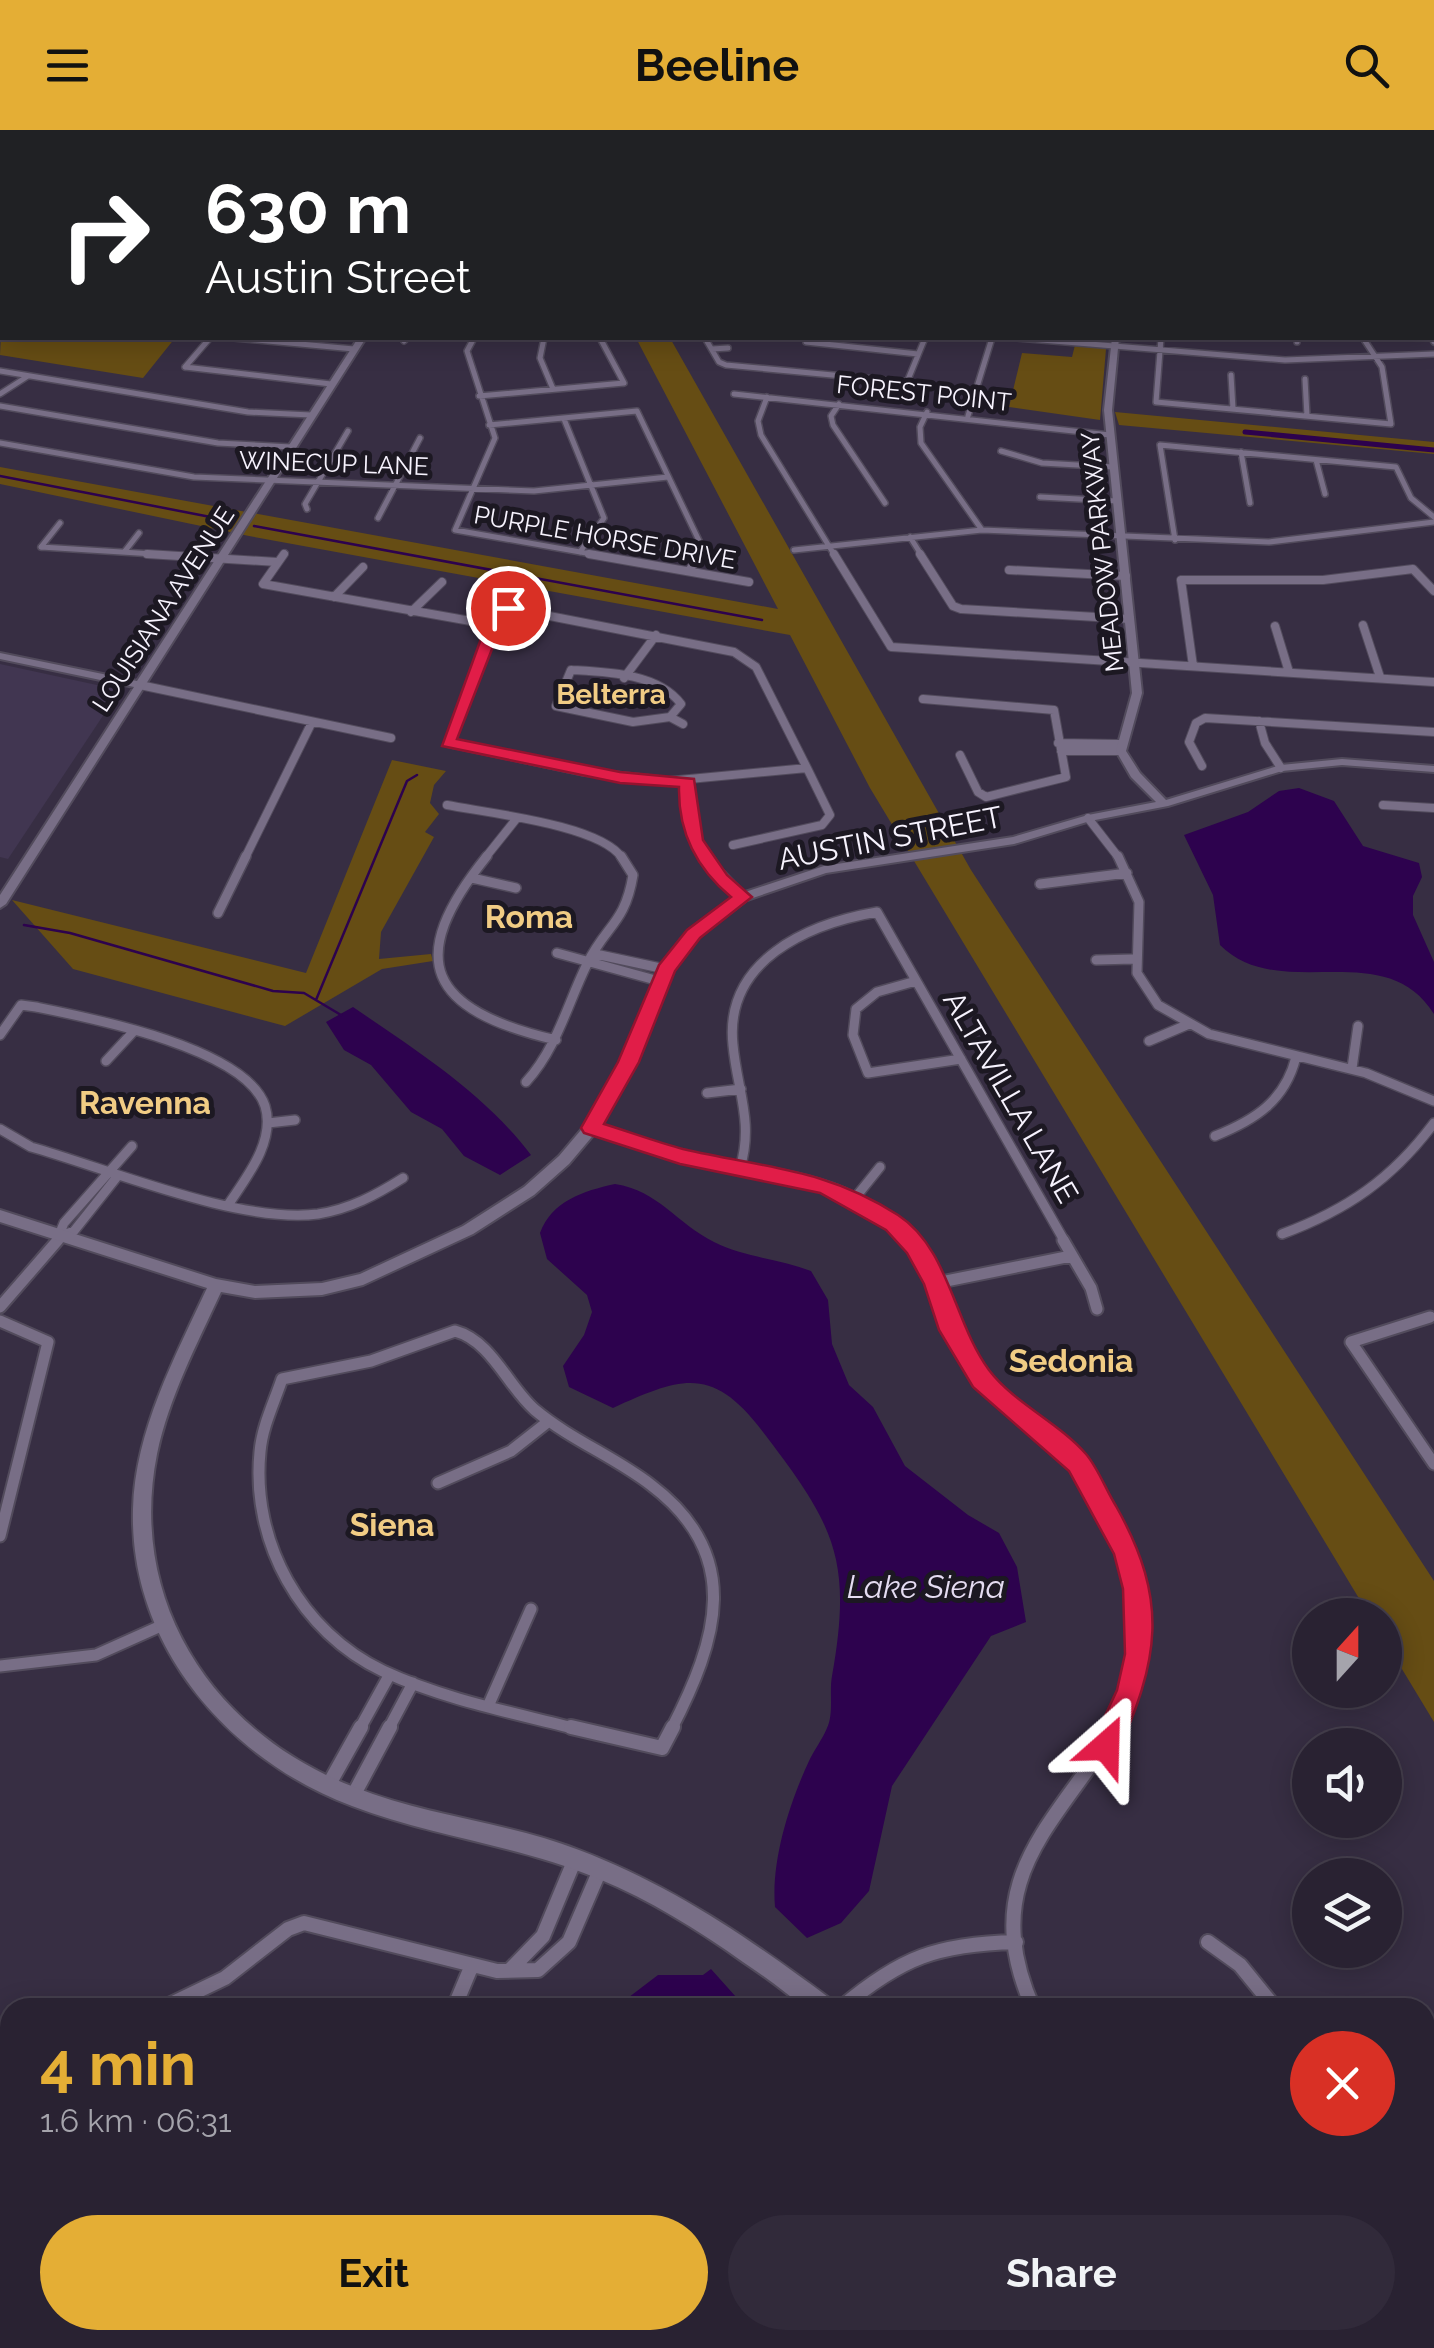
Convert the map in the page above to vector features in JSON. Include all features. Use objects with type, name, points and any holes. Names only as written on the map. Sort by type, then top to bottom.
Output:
[{"type":"street","points":[[208,340],[186,366],[276,381],[331,384]]},
{"type":"street","points":[[256,340],[354,349]]},
{"type":"street","name":"LOUISIANA AVENUE","points":[[0,904],[361,340]]},
{"type":"street","points":[[473,340],[467,351],[495,438],[474,489]]},
{"type":"street","points":[[543,340],[538,349],[541,366],[553,389]]},
{"type":"street","points":[[479,396],[624,383],[601,340]]},
{"type":"street","points":[[706,340],[719,362],[726,365],[904,382],[923,340]]},
{"type":"street","points":[[968,416],[991,340]]},
{"type":"street","points":[[1066,340],[1300,361],[1377,360],[1434,354]]},
{"type":"street","points":[[1160,340],[1156,402],[1391,424],[1382,367],[1364,340]]},
{"type":"street","points":[[806,342],[918,354]]},
{"type":"street","name":"MEADOW PARKWAY","points":[[1114,342],[1108,387],[1110,435],[1136,702],[1120,747]]},
{"type":"street","points":[[712,349],[728,348]]},
{"type":"street","points":[[0,371],[248,412],[312,415]]},
{"type":"street","points":[[0,394],[29,376]]},
{"type":"street","points":[[1230,376],[1233,409]]},
{"type":"street","points":[[1305,379],[1307,416]]},
{"type":"street","name":"FOREST POINT","points":[[734,394],[968,416],[1110,435]]},
{"type":"street","points":[[767,397],[758,422],[761,434],[891,648],[1434,682]]},
{"type":"street","points":[[839,404],[831,416],[833,424],[885,503]]},
{"type":"street","points":[[0,406],[218,443],[291,447]]},
{"type":"street","points":[[489,425],[637,411],[703,549],[689,571]]},
{"type":"street","points":[[927,412],[920,427],[920,443],[982,530]]},
{"type":"street","points":[[564,419],[603,522],[580,552]]},
{"type":"street","points":[[307,509],[305,504],[348,431]]},
{"type":"street","points":[[378,518],[420,438]]},
{"type":"street","name":"WINECUP LANE","points":[[0,444],[185,476],[534,491],[668,478]]},
{"type":"street","points":[[1175,540],[1160,445],[1396,468],[1410,498],[1434,520]]},
{"type":"street","points":[[1001,451],[1042,462],[1113,466]]},
{"type":"street","points":[[1241,452],[1250,503]]},
{"type":"street","points":[[1316,460],[1325,494]]},
{"type":"street","name":"PURPLE HORSE DRIVE","points":[[474,489],[454,530],[749,582]]},
{"type":"street","points":[[1040,497],[1117,501]]},
{"type":"street","points":[[794,550],[982,530],[1175,540],[1286,541],[1434,520]]},
{"type":"street","points":[[60,523],[41,547],[222,555],[276,562]]},
{"type":"street","points":[[125,551],[138,532]]},
{"type":"street","points":[[910,537],[953,606],[961,609],[1130,619]]},
{"type":"street","points":[[285,553],[263,584],[494,625]]},
{"type":"street","points":[[334,597],[363,567]]},
{"type":"street","points":[[1009,570],[1126,576]]},
{"type":"street","points":[[1193,666],[1181,580],[1276,582],[1415,571],[1434,591]]},
{"type":"street","points":[[410,612],[442,582]]},
{"type":"street","points":[[734,844],[830,821],[807,768],[756,667],[723,648],[508,608],[494,625],[448,742],[620,778],[688,782],[807,768]]},
{"type":"street","points":[[1363,625],[1380,677]]},
{"type":"street","points":[[1275,626],[1289,672]]},
{"type":"street","points":[[624,678],[656,635]]},
{"type":"street","points":[[0,656],[392,738]]},
{"type":"street","points":[[670,717],[681,704],[674,692],[624,678],[571,670],[556,706],[633,722],[670,717],[683,724]]},
{"type":"street","points":[[923,699],[1054,710],[1066,778],[986,797],[978,792],[960,755]]},
{"type":"street","points":[[1202,766],[1190,742],[1200,719],[1434,732]]},
{"type":"street","points":[[1259,720],[1265,743],[1280,768]]},
{"type":"street","points":[[218,913],[312,722]]},
{"type":"street","points":[[1059,747],[1120,747],[1135,776],[1164,804]]},
{"type":"street","name":"AUSTIN STREET","points":[[0,1216],[216,1284],[255,1292],[307,1290],[363,1279],[396,1267],[529,1191],[591,1128],[629,1062],[662,975],[694,934],[743,897],[824,870],[1014,840],[1088,818],[1164,804],[1280,768],[1342,762],[1434,769]]},
{"type":"street","points":[[688,782],[688,817],[694,840],[720,879],[743,897]]},
{"type":"street","points":[[447,805],[582,833],[611,846],[633,874],[634,891],[624,914],[589,960],[556,1040],[526,1082]]},
{"type":"street","points":[[1383,805],[1434,808]]},
{"type":"street","points":[[517,818],[440,926],[436,949],[443,977],[464,1002],[483,1016],[556,1040]]},
{"type":"street","points":[[1088,818],[1127,873],[1140,904],[1132,959],[1144,987],[1189,1024],[1233,1042],[1352,1068],[1434,1101]]},
{"type":"street","points":[[611,846],[623,840]]},
{"type":"street","points":[[1040,884],[1127,873]]},
{"type":"street","points":[[472,878],[516,888]]},
{"type":"street","name":"ALTAVILLA LANE","points":[[741,1090],[731,1021],[744,983],[790,940],[848,915],[877,912],[1090,1288],[1097,1308]]},
{"type":"street","points":[[557,953],[589,960],[595,966],[662,975]]},
{"type":"street","points":[[1096,960],[1132,959]]},
{"type":"street","points":[[916,981],[884,987],[863,999],[850,1019],[851,1040],[868,1072],[961,1059]]},
{"type":"street","points":[[0,1035],[22,1004],[133,1032],[228,1062],[256,1090],[268,1123],[255,1166],[228,1205]]},
{"type":"street","points":[[1149,1041],[1189,1024]]},
{"type":"street","points":[[1352,1068],[1358,1026]]},
{"type":"street","points":[[106,1062],[133,1032]]},
{"type":"street","points":[[1215,1136],[1257,1117],[1273,1104],[1293,1076],[1296,1058]]},
{"type":"street","points":[[707,1093],[741,1090],[751,1110],[740,1168]]},
{"type":"street","points":[[268,1123],[295,1120]]},
{"type":"street","points":[[1282,1234],[1366,1199],[1402,1166],[1434,1124]]},
{"type":"street","points":[[591,1128],[680,1156],[797,1178],[855,1198],[894,1224],[915,1247],[936,1283],[951,1330],[982,1380],[1078,1463],[1121,1538],[1136,1589],[1138,1654],[1130,1692],[1106,1746],[1042,1824],[1026,1852],[1012,1928],[1030,1998]]},
{"type":"street","points":[[0,1130],[30,1147],[278,1217],[330,1213],[380,1195],[403,1178]]},
{"type":"street","points":[[113,1171],[132,1146]]},
{"type":"street","points":[[855,1198],[880,1167]]},
{"type":"street","points":[[0,1307],[61,1236],[74,1231],[116,1178],[113,1171]]},
{"type":"street","points":[[936,1283],[1071,1256]]},
{"type":"street","points":[[216,1284],[175,1372],[148,1456],[141,1525],[170,1644],[212,1704],[286,1769],[352,1797],[601,1869],[694,1914],[810,1998]]},
{"type":"street","points":[[1430,1317],[1351,1342],[1432,1459]]},
{"type":"street","points":[[0,1321],[48,1342],[10,1466],[0,1536]]},
{"type":"street","points":[[456,1331],[467,1332],[529,1405],[670,1498],[702,1538],[713,1564],[716,1591],[710,1643],[662,1748],[639,1746],[390,1674],[327,1632],[305,1609],[275,1560],[259,1500],[260,1450],[282,1380],[371,1361],[456,1331]]},
{"type":"street","points":[[438,1482],[511,1450],[550,1421]]},
{"type":"street","points":[[489,1704],[532,1609]]},
{"type":"street","points":[[0,1666],[96,1654],[164,1625]]},
{"type":"street","points":[[328,1786],[390,1674]]},
{"type":"street","points":[[352,1797],[414,1682]]},
{"type":"street","points":[[360,1728],[384,1738]]},
{"type":"street","points":[[510,1970],[543,1936],[576,1859]]},
{"type":"street","points":[[183,1998],[225,1978],[288,1929],[304,1923],[472,1966],[538,1970],[562,1952],[576,1931],[601,1869]]},
{"type":"street","points":[[852,1998],[883,1970],[908,1956],[941,1946],[1016,1942]]},
{"type":"street","points":[[1208,1942],[1240,1965],[1267,1998]]},
{"type":"street","points":[[458,1998],[472,1966]]},
{"type":"shaded area","points":[[1,340],[173,340],[143,378],[0,355]]},
{"type":"shaded area","points":[[637,340],[671,340],[971,870],[1434,1581],[1434,1722],[1402,1669],[1402,1598],[1359,1598],[870,788],[790,635],[249,536],[0,484],[0,467],[778,609]]},
{"type":"shaded area","points":[[1075,345],[1106,349],[1100,420],[1009,407],[1022,353],[1072,357]]},
{"type":"shaded area","points":[[1115,412],[1434,442],[1434,454],[1119,425]]},
{"type":"shaded area","points":[[0,664],[120,690],[8,859],[0,857]]},
{"type":"shaded area","points":[[392,760],[446,771],[434,785],[430,803],[439,814],[425,832],[434,837],[381,932],[379,959],[431,954],[433,961],[382,969],[285,1026],[73,969],[12,900],[306,973]]},
{"type":"water","points":[[1299,788],[1334,801],[1363,846],[1419,863],[1422,877],[1413,896],[1413,915],[1434,962],[1434,1014],[1413,991],[1388,978],[1360,973],[1272,970],[1244,962],[1220,945],[1213,895],[1184,835],[1248,812],[1279,791]]},
{"type":"water","points":[[353,1007],[471,1093],[531,1155],[500,1175],[464,1156],[442,1129],[411,1112],[371,1065],[344,1050],[326,1022]]},
{"type":"water","name":"Lake Siena","points":[[615,1184],[644,1193],[725,1247],[811,1271],[828,1300],[832,1344],[849,1385],[873,1407],[905,1466],[968,1515],[999,1533],[1017,1567],[1026,1622],[991,1636],[892,1786],[869,1891],[841,1923],[807,1938],[775,1907],[774,1889],[788,1814],[829,1722],[840,1601],[832,1545],[822,1519],[787,1464],[745,1411],[728,1396],[696,1383],[678,1384],[613,1408],[569,1387],[563,1366],[584,1335],[592,1312],[587,1295],[547,1259],[540,1233],[561,1205],[580,1194]]},
{"type":"water","points":[[711,1969],[737,1998],[628,1998],[658,1975],[703,1975]]},
{"type":"waterway","points":[[1245,432],[1434,450]]},
{"type":"waterway","points":[[0,476],[231,521]]},
{"type":"waterway","points":[[254,526],[762,620]]},
{"type":"waterway","points":[[316,1000],[407,781],[417,775]]},
{"type":"waterway","points":[[24,925],[70,933],[273,991],[304,993],[341,1015]]},
{"type":"district","name":"Belterra","points":[[611,694]]},
{"type":"district","name":"Roma","points":[[529,916]]},
{"type":"district","name":"Ravenna","points":[[145,1102]]},
{"type":"district","name":"Sedonia","points":[[1071,1360]]},
{"type":"district","name":"Siena","points":[[392,1524]]},
{"type":"route","points":[[508,608],[494,625],[448,742],[620,778],[688,782],[688,817],[694,840],[720,879],[743,897],[694,934],[666,969],[629,1062],[591,1128],[680,1156],[826,1186],[855,1198],[894,1224],[915,1247],[936,1283],[951,1330],[982,1380],[1078,1463],[1108,1510],[1127,1552],[1136,1589],[1138,1654],[1130,1692],[1106,1746]]}]
